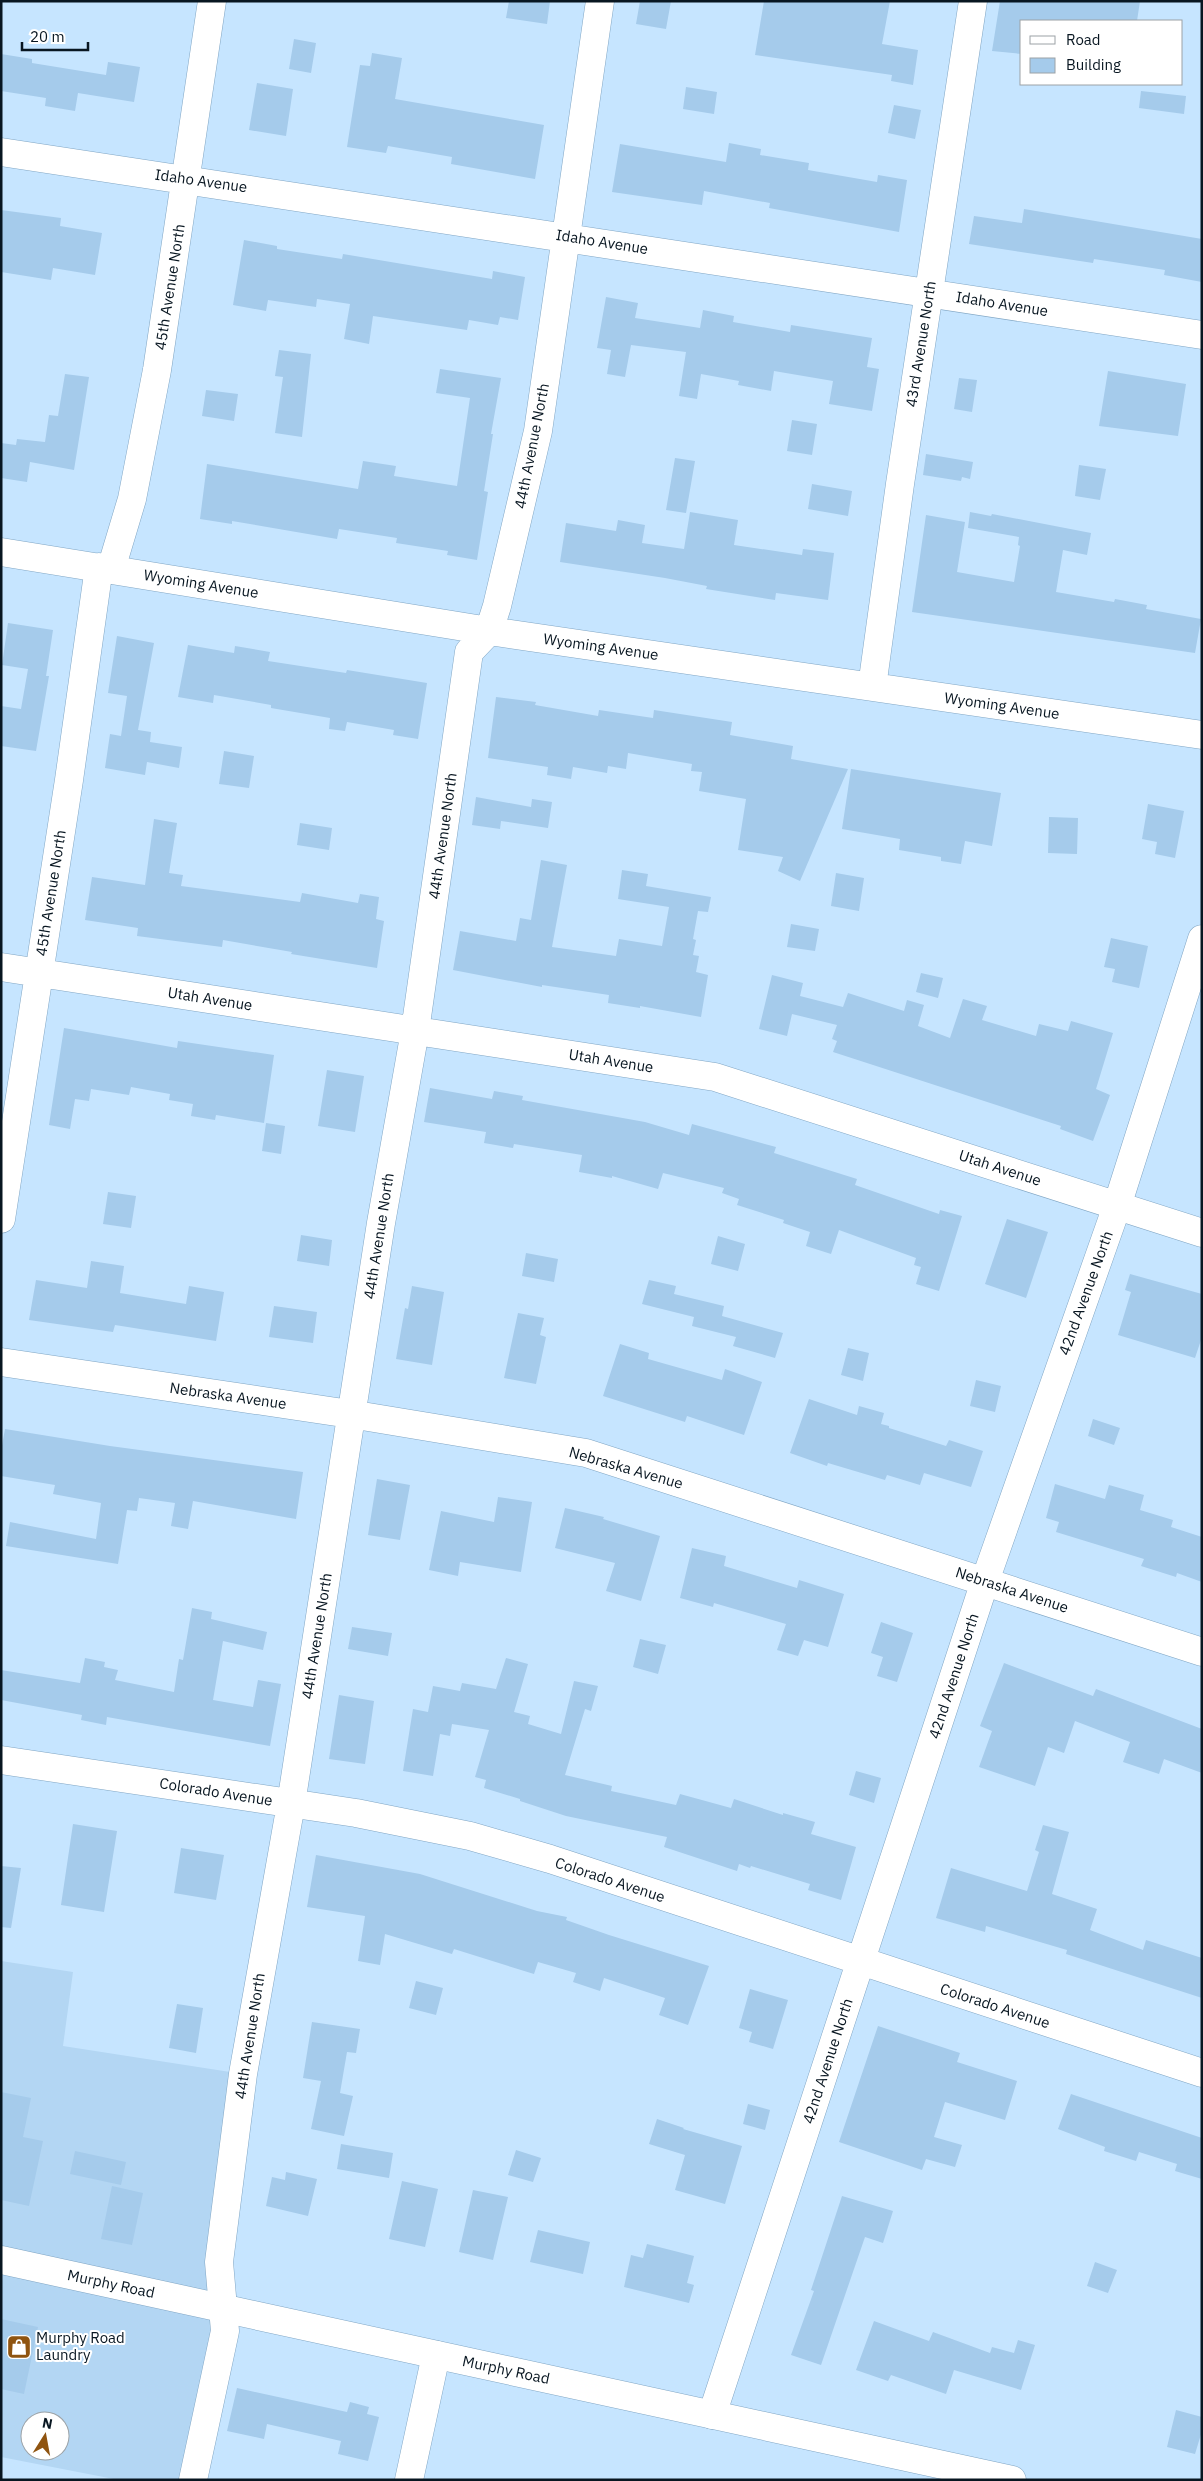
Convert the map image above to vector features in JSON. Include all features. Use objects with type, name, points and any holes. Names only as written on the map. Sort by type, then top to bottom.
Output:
[{"type":"street","name":"45th Avenue North","points":[[1,1219],[38,972],[105,568],[134,490],[157,370],[187,179],[212,1]]},
{"type":"street","name":"44th Avenue North","points":[[193,2480],[226,2332],[219,2262],[242,2082],[291,1804],[350,1414],[415,1031],[469,652],[489,631],[497,606],[538,431],[600,1]]},
{"type":"street","name":"43rd Avenue North","points":[[872,687],[973,1]]},
{"type":"street","name":"Idaho Avenue","points":[[1,152],[567,236],[1202,334]]},
{"type":"street","name":"Wyoming Avenue","points":[[1,552],[489,631],[1202,735]]},
{"type":"street","name":"42nd Avenue North","points":[[712,2415],[985,1581],[1117,1206],[1202,939]]},
{"type":"street","name":"Utah Avenue","points":[[1,967],[715,1077],[1202,1233]]},
{"type":"street","name":"Nebraska Avenue","points":[[1,1362],[350,1414],[586,1453],[1202,1652]]},
{"type":"street","name":"Colorado Avenue","points":[[1,1760],[356,1813],[470,1836],[550,1860],[860,1963],[1202,2073]]},
{"type":"street","name":"Murphy Road","points":[[1,2260],[1012,2480]]},
{"type":"street","points":[[409,2480],[436,2355]]},
{"type":"shaded area","points":[[1,1961],[73,1972],[63,2046],[243,2074],[223,2307],[193,2480],[119,2480],[22,2461],[70,2461],[70,2411],[20,2411],[20,2461],[1,2457]]},
{"type":"building","points":[[509,1],[550,1],[547,24],[506,18]]},
{"type":"building","points":[[640,1],[671,1],[666,29],[636,24]]},
{"type":"building","points":[[764,1],[890,1],[882,44],[918,50],[913,85],[891,81],[892,75],[755,55]]},
{"type":"building","points":[[1000,1],[1140,1],[1137,20],[1020,20],[1020,54],[992,51]]},
{"type":"building","points":[[294,39],[316,43],[311,73],[289,69]]},
{"type":"building","points":[[372,53],[402,58],[395,99],[544,125],[535,179],[451,164],[452,157],[388,146],[386,153],[347,147],[360,65],[370,66]]},
{"type":"building","points":[[1,54],[32,59],[32,63],[106,75],[108,62],[140,67],[134,102],[78,93],[75,111],[45,106],[46,98],[1,91]]},
{"type":"building","points":[[257,83],[293,89],[286,136],[249,130]]},
{"type":"building","points":[[686,87],[717,92],[714,114],[683,109]]},
{"type":"building","points":[[1141,91],[1186,96],[1184,114],[1139,108]]},
{"type":"building","points":[[894,105],[921,110],[915,139],[888,133]]},
{"type":"building","points":[[729,143],[761,149],[760,155],[809,163],[808,170],[877,182],[878,175],[907,180],[899,232],[769,208],[770,203],[704,191],[702,205],[612,192],[620,144],[726,162]]},
{"type":"building","points":[[1024,209],[1202,239],[1202,282],[1164,275],[1165,270],[1094,259],[1093,263],[969,244],[974,216],[1022,223]]},
{"type":"building","points":[[1,210],[61,218],[60,226],[102,233],[95,275],[53,268],[51,280],[1,272]]},
{"type":"building","points":[[244,240],[277,246],[277,249],[342,259],[343,254],[492,279],[493,271],[525,277],[518,320],[500,317],[498,325],[469,320],[467,330],[373,316],[369,344],[344,339],[350,304],[317,299],[316,307],[268,300],[266,311],[233,305]]},
{"type":"building","points":[[606,297],[638,303],[635,318],[700,328],[703,310],[734,316],[733,322],[790,332],[791,325],[872,338],[867,367],[879,369],[872,411],[829,404],[833,381],[774,371],[771,391],[738,385],[739,381],[701,374],[697,399],[679,396],[686,352],[631,345],[625,377],[607,374],[611,350],[597,348]]},
{"type":"building","points":[[279,350],[311,354],[302,437],[275,433],[283,377],[275,376]]},
{"type":"building","points":[[440,369],[501,378],[491,434],[493,434],[484,491],[488,492],[477,560],[447,555],[448,551],[396,543],[397,538],[339,529],[337,539],[232,521],[232,524],[200,519],[207,464],[358,489],[363,461],[396,466],[394,476],[457,486],[470,398],[436,393]]},
{"type":"building","points":[[1108,371],[1186,384],[1178,436],[1099,426]]},
{"type":"building","points":[[65,374],[89,377],[74,470],[30,462],[27,482],[1,478],[1,443],[16,445],[17,439],[45,442],[49,415],[58,416]]},
{"type":"building","points":[[959,378],[977,380],[972,412],[954,409]]},
{"type":"building","points":[[206,390],[238,394],[234,421],[202,416]]},
{"type":"building","points":[[792,420],[817,424],[812,455],[787,451]]},
{"type":"building","points":[[926,454],[973,462],[970,479],[962,477],[961,481],[923,475]]},
{"type":"building","points":[[675,458],[695,461],[686,513],[666,510]]},
{"type":"building","points":[[1079,465],[1106,469],[1100,500],[1075,496]]},
{"type":"building","points":[[812,484],[852,491],[848,516],[808,509]]},
{"type":"building","points":[[690,512],[738,520],[734,545],[802,555],[803,549],[834,553],[828,600],[776,593],[775,600],[706,589],[707,586],[665,578],[560,562],[566,523],[616,531],[618,520],[645,525],[642,543],[684,549]]},
{"type":"building","points":[[970,512],[991,516],[992,514],[1091,533],[1087,555],[1063,550],[1056,592],[1114,602],[1115,599],[1147,605],[1146,609],[1201,619],[1195,653],[912,612],[926,515],[965,522],[957,572],[1014,582],[1020,546],[1018,545],[1019,537],[968,528]]},
{"type":"building","points":[[8,623],[53,630],[46,676],[49,676],[36,751],[1,746],[1,706],[21,709],[28,669],[2,665]]},
{"type":"building","points":[[117,636],[154,643],[138,730],[151,732],[150,742],[182,747],[179,768],[147,762],[145,775],[105,768],[110,734],[121,736],[127,696],[108,693]]},
{"type":"building","points":[[188,645],[234,653],[235,646],[270,652],[268,661],[346,673],[347,670],[427,683],[418,739],[393,735],[394,730],[347,722],[345,731],[329,729],[330,718],[271,708],[271,705],[214,695],[213,703],[178,697]]},
{"type":"building","points":[[496,697],[536,702],[535,705],[598,716],[599,710],[653,718],[654,710],[732,722],[730,735],[793,746],[791,759],[848,769],[800,881],[778,871],[783,857],[738,850],[746,799],[699,791],[702,772],[691,771],[692,764],[628,753],[626,769],[608,766],[607,773],[573,767],[571,779],[547,775],[548,767],[488,758]]},
{"type":"building","points":[[224,751],[254,756],[249,788],[219,784]]},
{"type":"building","points":[[851,769],[1001,793],[992,846],[965,841],[961,864],[941,861],[941,857],[899,850],[900,839],[842,829]]},
{"type":"building","points":[[476,797],[531,807],[532,799],[552,802],[548,828],[501,821],[500,829],[472,825]]},
{"type":"building","points":[[1148,804],[1184,811],[1175,858],[1155,854],[1157,842],[1142,839]]},
{"type":"building","points":[[1049,817],[1078,818],[1077,854],[1048,853]]},
{"type":"building","points":[[154,819],[177,823],[169,873],[183,875],[181,886],[300,902],[302,893],[358,903],[360,894],[379,897],[376,919],[384,921],[377,968],[291,954],[292,952],[223,940],[222,947],[137,936],[138,928],[85,920],[92,877],[145,885]]},
{"type":"building","points":[[300,823],[332,828],[329,850],[297,845]]},
{"type":"building","points":[[541,860],[567,865],[552,947],[616,956],[619,939],[662,946],[669,907],[618,899],[622,870],[648,874],[646,886],[711,897],[708,912],[698,911],[693,939],[696,940],[693,955],[699,956],[696,972],[708,975],[701,1017],[640,1006],[640,1008],[608,1003],[609,995],[542,985],[542,987],[453,970],[460,931],[516,941],[520,918],[531,920]]},
{"type":"building","points":[[836,873],[864,878],[859,911],[831,906]]},
{"type":"building","points":[[791,924],[819,929],[815,951],[787,947]]},
{"type":"building","points":[[1111,938],[1148,946],[1139,988],[1112,982],[1115,969],[1104,967]]},
{"type":"building","points":[[921,973],[943,978],[938,998],[916,992]]},
{"type":"building","points":[[772,975],[803,983],[800,996],[843,1007],[848,993],[904,1011],[907,1000],[924,1005],[918,1026],[950,1038],[963,999],[987,1006],[982,1020],[1036,1036],[1039,1024],[1068,1031],[1071,1021],[1113,1033],[1096,1089],[1110,1095],[1093,1141],[1060,1129],[1061,1126],[833,1052],[837,1041],[832,1039],[837,1025],[792,1014],[787,1036],[759,1029]]},
{"type":"building","points":[[64,1028],[177,1048],[178,1041],[274,1055],[264,1123],[216,1115],[215,1120],[191,1116],[193,1104],[169,1100],[170,1094],[131,1087],[129,1095],[91,1089],[89,1101],[75,1099],[70,1129],[49,1125]]},
{"type":"building","points":[[327,1070],[364,1076],[355,1132],[318,1126]]},
{"type":"building","points":[[430,1088],[492,1099],[494,1091],[523,1096],[522,1100],[645,1122],[689,1135],[692,1124],[776,1147],[774,1153],[857,1179],[855,1185],[939,1214],[940,1210],[962,1216],[939,1291],[916,1284],[921,1267],[914,1265],[916,1258],[839,1230],[831,1254],[806,1246],[810,1232],[783,1223],[784,1220],[737,1205],[739,1199],[722,1193],[724,1188],[663,1173],[658,1189],[612,1176],[612,1178],[579,1172],[582,1155],[514,1144],[513,1148],[484,1143],[486,1132],[424,1122]]},
{"type":"building","points":[[266,1123],[285,1126],[281,1154],[262,1151]]},
{"type":"building","points":[[108,1192],[136,1196],[131,1228],[103,1224]]},
{"type":"building","points":[[1007,1219],[1048,1232],[1026,1298],[985,1284]]},
{"type":"building","points":[[301,1235],[332,1240],[329,1266],[297,1261]]},
{"type":"building","points":[[718,1236],[745,1244],[738,1271],[711,1264]]},
{"type":"building","points":[[526,1253],[558,1259],[554,1282],[522,1276]]},
{"type":"building","points":[[91,1261],[124,1266],[120,1293],[186,1304],[189,1286],[224,1292],[216,1341],[115,1325],[113,1332],[29,1320],[36,1280],[87,1288]]},
{"type":"building","points":[[1130,1274],[1202,1294],[1202,1337],[1195,1358],[1118,1335],[1131,1292],[1125,1290]]},
{"type":"building","points":[[649,1280],[676,1286],[674,1294],[724,1306],[722,1316],[783,1333],[775,1358],[733,1346],[736,1337],[692,1326],[694,1317],[642,1304]]},
{"type":"building","points":[[412,1286],[444,1292],[432,1365],[396,1359],[405,1308],[408,1309]]},
{"type":"building","points":[[274,1306],[317,1312],[313,1343],[269,1337]]},
{"type":"building","points":[[518,1313],[544,1318],[540,1335],[546,1337],[536,1384],[504,1378]]},
{"type":"building","points":[[620,1344],[649,1353],[648,1359],[722,1380],[725,1369],[762,1382],[744,1435],[687,1416],[685,1422],[603,1396]]},
{"type":"building","points":[[848,1348],[869,1353],[863,1381],[841,1375]]},
{"type":"building","points":[[976,1380],[1001,1386],[995,1412],[970,1406]]},
{"type":"building","points":[[809,1399],[857,1415],[859,1406],[884,1413],[881,1424],[889,1426],[889,1428],[946,1446],[949,1440],[983,1451],[971,1487],[924,1473],[920,1485],[887,1475],[885,1480],[828,1463],[827,1466],[790,1453]]},
{"type":"building","points":[[1093,1419],[1120,1428],[1114,1445],[1088,1436]]},
{"type":"building","points":[[5,1429],[110,1446],[303,1472],[296,1519],[193,1501],[188,1529],[171,1526],[175,1503],[139,1498],[137,1511],[127,1510],[118,1564],[6,1546],[10,1522],[96,1539],[101,1503],[53,1494],[55,1485],[1,1476],[1,1451]]},
{"type":"building","points":[[377,1479],[410,1485],[400,1540],[368,1535]]},
{"type":"building","points":[[1055,1484],[1105,1499],[1109,1485],[1144,1495],[1140,1510],[1173,1520],[1171,1527],[1202,1537],[1202,1582],[1177,1573],[1176,1577],[1141,1566],[1144,1559],[1056,1532],[1059,1522],[1046,1518]]},
{"type":"building","points":[[498,1497],[532,1502],[521,1572],[460,1562],[458,1576],[429,1570],[441,1511],[494,1522]]},
{"type":"building","points":[[565,1508],[604,1517],[603,1519],[660,1536],[641,1601],[606,1591],[615,1563],[555,1548]]},
{"type":"building","points":[[692,1548],[726,1556],[724,1566],[797,1588],[799,1580],[844,1594],[828,1647],[804,1640],[798,1656],[777,1650],[786,1624],[714,1603],[713,1607],[680,1598]]},
{"type":"building","points":[[192,1608],[212,1612],[211,1619],[267,1632],[263,1650],[223,1641],[213,1700],[253,1707],[258,1680],[281,1684],[270,1746],[107,1717],[106,1725],[81,1720],[82,1715],[1,1700],[1,1670],[80,1683],[85,1658],[105,1662],[104,1667],[118,1670],[115,1680],[174,1692],[179,1659],[183,1660]]},
{"type":"building","points":[[881,1622],[913,1633],[897,1682],[877,1676],[883,1657],[871,1653]]},
{"type":"building","points":[[352,1627],[392,1633],[388,1656],[348,1649]]},
{"type":"building","points":[[640,1639],[666,1645],[658,1674],[633,1667]]},
{"type":"building","points":[[506,1658],[528,1664],[514,1712],[530,1716],[528,1724],[561,1734],[574,1681],[598,1686],[591,1711],[585,1709],[565,1775],[612,1786],[611,1791],[676,1805],[680,1794],[731,1808],[734,1799],[783,1815],[783,1813],[815,1822],[811,1834],[856,1847],[841,1900],[808,1890],[810,1884],[751,1866],[750,1868],[739,1864],[737,1871],[664,1847],[667,1837],[566,1816],[484,1788],[486,1780],[475,1777],[489,1730],[452,1724],[450,1736],[440,1734],[433,1776],[403,1771],[413,1709],[428,1712],[433,1686],[460,1691],[462,1683],[496,1689]]},
{"type":"building","points":[[1004,1663],[1093,1696],[1096,1689],[1202,1729],[1202,1773],[1164,1759],[1159,1774],[1123,1762],[1130,1742],[1075,1721],[1064,1753],[1048,1747],[1035,1786],[979,1767],[992,1731],[980,1726]]},
{"type":"building","points":[[339,1695],[374,1701],[365,1764],[329,1759]]},
{"type":"building","points":[[856,1771],[881,1778],[874,1803],[849,1795]]},
{"type":"building","points":[[73,1824],[117,1831],[104,1912],[61,1905]]},
{"type":"building","points":[[1043,1825],[1069,1832],[1052,1894],[1097,1909],[1090,1930],[1143,1950],[1146,1940],[1202,1958],[1202,1998],[1066,1954],[1067,1950],[986,1926],[985,1932],[936,1918],[951,1868],[1027,1891],[1039,1852],[1035,1850]]},
{"type":"building","points":[[181,1848],[224,1855],[216,1900],[174,1893]]},
{"type":"building","points":[[316,1855],[420,1874],[537,1911],[567,1917],[566,1920],[609,1935],[709,1966],[688,2025],[659,2015],[665,1998],[604,1978],[600,1991],[573,1982],[576,1973],[538,1962],[534,1974],[454,1949],[452,1954],[385,1934],[380,1965],[358,1961],[365,1916],[307,1907]]},
{"type":"building","points":[[1,1866],[21,1868],[11,1928],[1,1927]]},
{"type":"building","points":[[416,1981],[443,1988],[436,2015],[409,2008]]},
{"type":"building","points":[[750,1989],[788,2000],[773,2049],[749,2042],[752,2032],[739,2028]]},
{"type":"building","points":[[177,2004],[203,2008],[196,2053],[169,2048]]},
{"type":"building","points":[[312,2022],[360,2029],[356,2053],[347,2052],[340,2093],[353,2096],[344,2136],[311,2129],[321,2081],[303,2078]]},
{"type":"building","points":[[878,2026],[960,2053],[957,2062],[1017,2081],[1005,2120],[945,2102],[934,2137],[962,2145],[955,2167],[926,2159],[922,2170],[839,2142]]},
{"type":"building","points":[[1,2092],[31,2098],[23,2137],[43,2141],[29,2206],[1,2200]]},
{"type":"building","points":[[1071,2094],[1202,2138],[1202,2179],[1175,2171],[1177,2164],[1139,2152],[1136,2161],[1104,2151],[1105,2147],[1058,2129]]},
{"type":"building","points":[[748,2104],[770,2110],[765,2130],[743,2124]]},
{"type":"building","points":[[657,2119],[683,2129],[742,2146],[725,2204],[675,2190],[685,2155],[649,2144]]},
{"type":"building","points":[[341,2144],[393,2153],[389,2178],[337,2169]]},
{"type":"building","points":[[516,2150],[541,2158],[533,2182],[508,2175]]},
{"type":"building","points":[[75,2151],[126,2162],[121,2185],[70,2174]]},
{"type":"building","points":[[286,2172],[317,2179],[308,2216],[266,2206],[272,2177],[285,2180]]},
{"type":"building","points":[[402,2181],[438,2189],[425,2247],[389,2239]]},
{"type":"building","points":[[112,2186],[143,2193],[132,2245],[101,2239]]},
{"type":"building","points":[[473,2190],[508,2197],[493,2260],[459,2252]]},
{"type":"building","points":[[842,2196],[893,2211],[883,2243],[865,2237],[821,2365],[791,2355],[814,2291],[811,2290]]},
{"type":"building","points":[[538,2230],[590,2242],[583,2274],[530,2262]]},
{"type":"building","points":[[647,2244],[694,2256],[687,2283],[694,2285],[689,2303],[624,2287],[631,2255],[643,2258]]},
{"type":"building","points":[[1095,2262],[1117,2270],[1108,2293],[1087,2286]]},
{"type":"building","points":[[1,2319],[38,2327],[24,2394],[1,2389]]},
{"type":"building","points":[[874,2321],[929,2341],[933,2332],[990,2353],[992,2347],[1014,2353],[1018,2340],[1035,2345],[1021,2390],[954,2370],[946,2394],[891,2375],[888,2381],[856,2370]]},
{"type":"building","points":[[237,2388],[347,2412],[350,2402],[369,2407],[367,2414],[379,2417],[368,2461],[338,2454],[341,2441],[267,2424],[264,2439],[227,2431]]},
{"type":"building","points":[[1176,2410],[1202,2417],[1202,2431],[1195,2454],[1167,2447]]},
{"type":"place","name":"Murphy Road Laundry","points":[[19,2347]]}]
